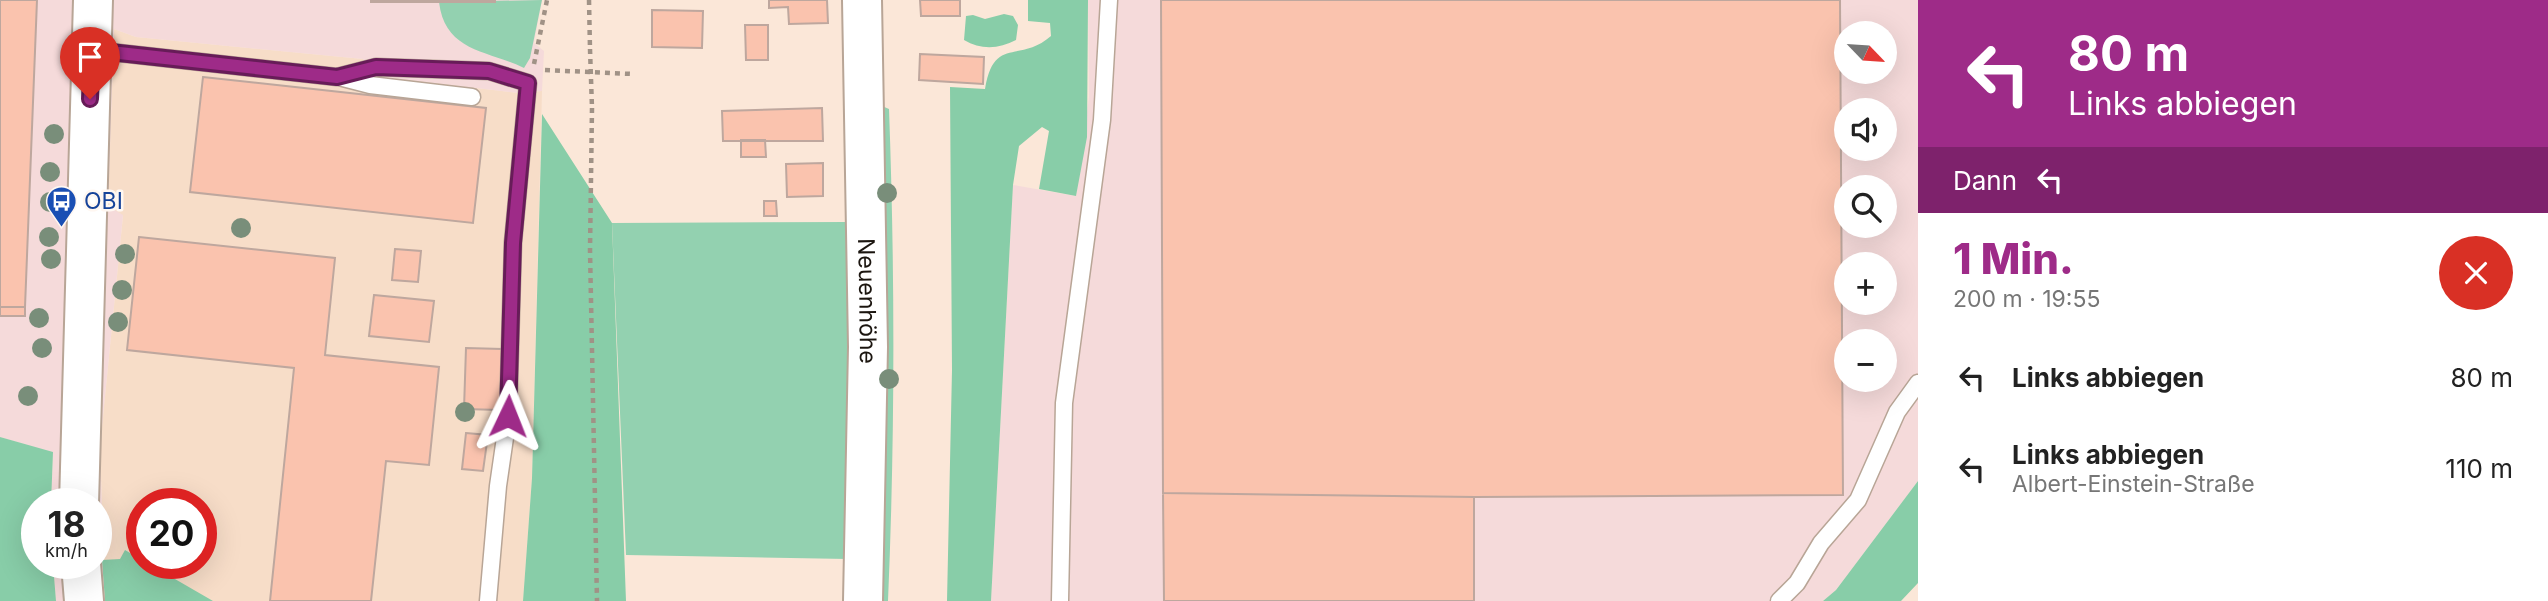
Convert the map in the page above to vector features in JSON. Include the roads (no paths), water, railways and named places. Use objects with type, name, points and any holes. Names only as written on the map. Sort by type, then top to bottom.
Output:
[{"type":"main road","points":[[79,488],[93,0]]},
{"type":"main road","name":"Neuenhöhe","points":[[862,0],[868,348],[863,601]]},
{"type":"main road","points":[[83,579],[85,601]]},
{"type":"lane","points":[[1060,601],[1064,403],[1102,120],[1108,0]]},
{"type":"lane","points":[[92,50],[337,77],[370,85],[472,97]]},
{"type":"lane","points":[[337,77],[376,67],[489,71],[528,83],[513,243],[508,416],[498,486],[488,601]]},
{"type":"lane","points":[[1779,601],[1797,583],[1821,543],[1857,500],[1897,412],[1918,383]]},
{"type":"place","name":"OBI","points":[[61,228]]}]
